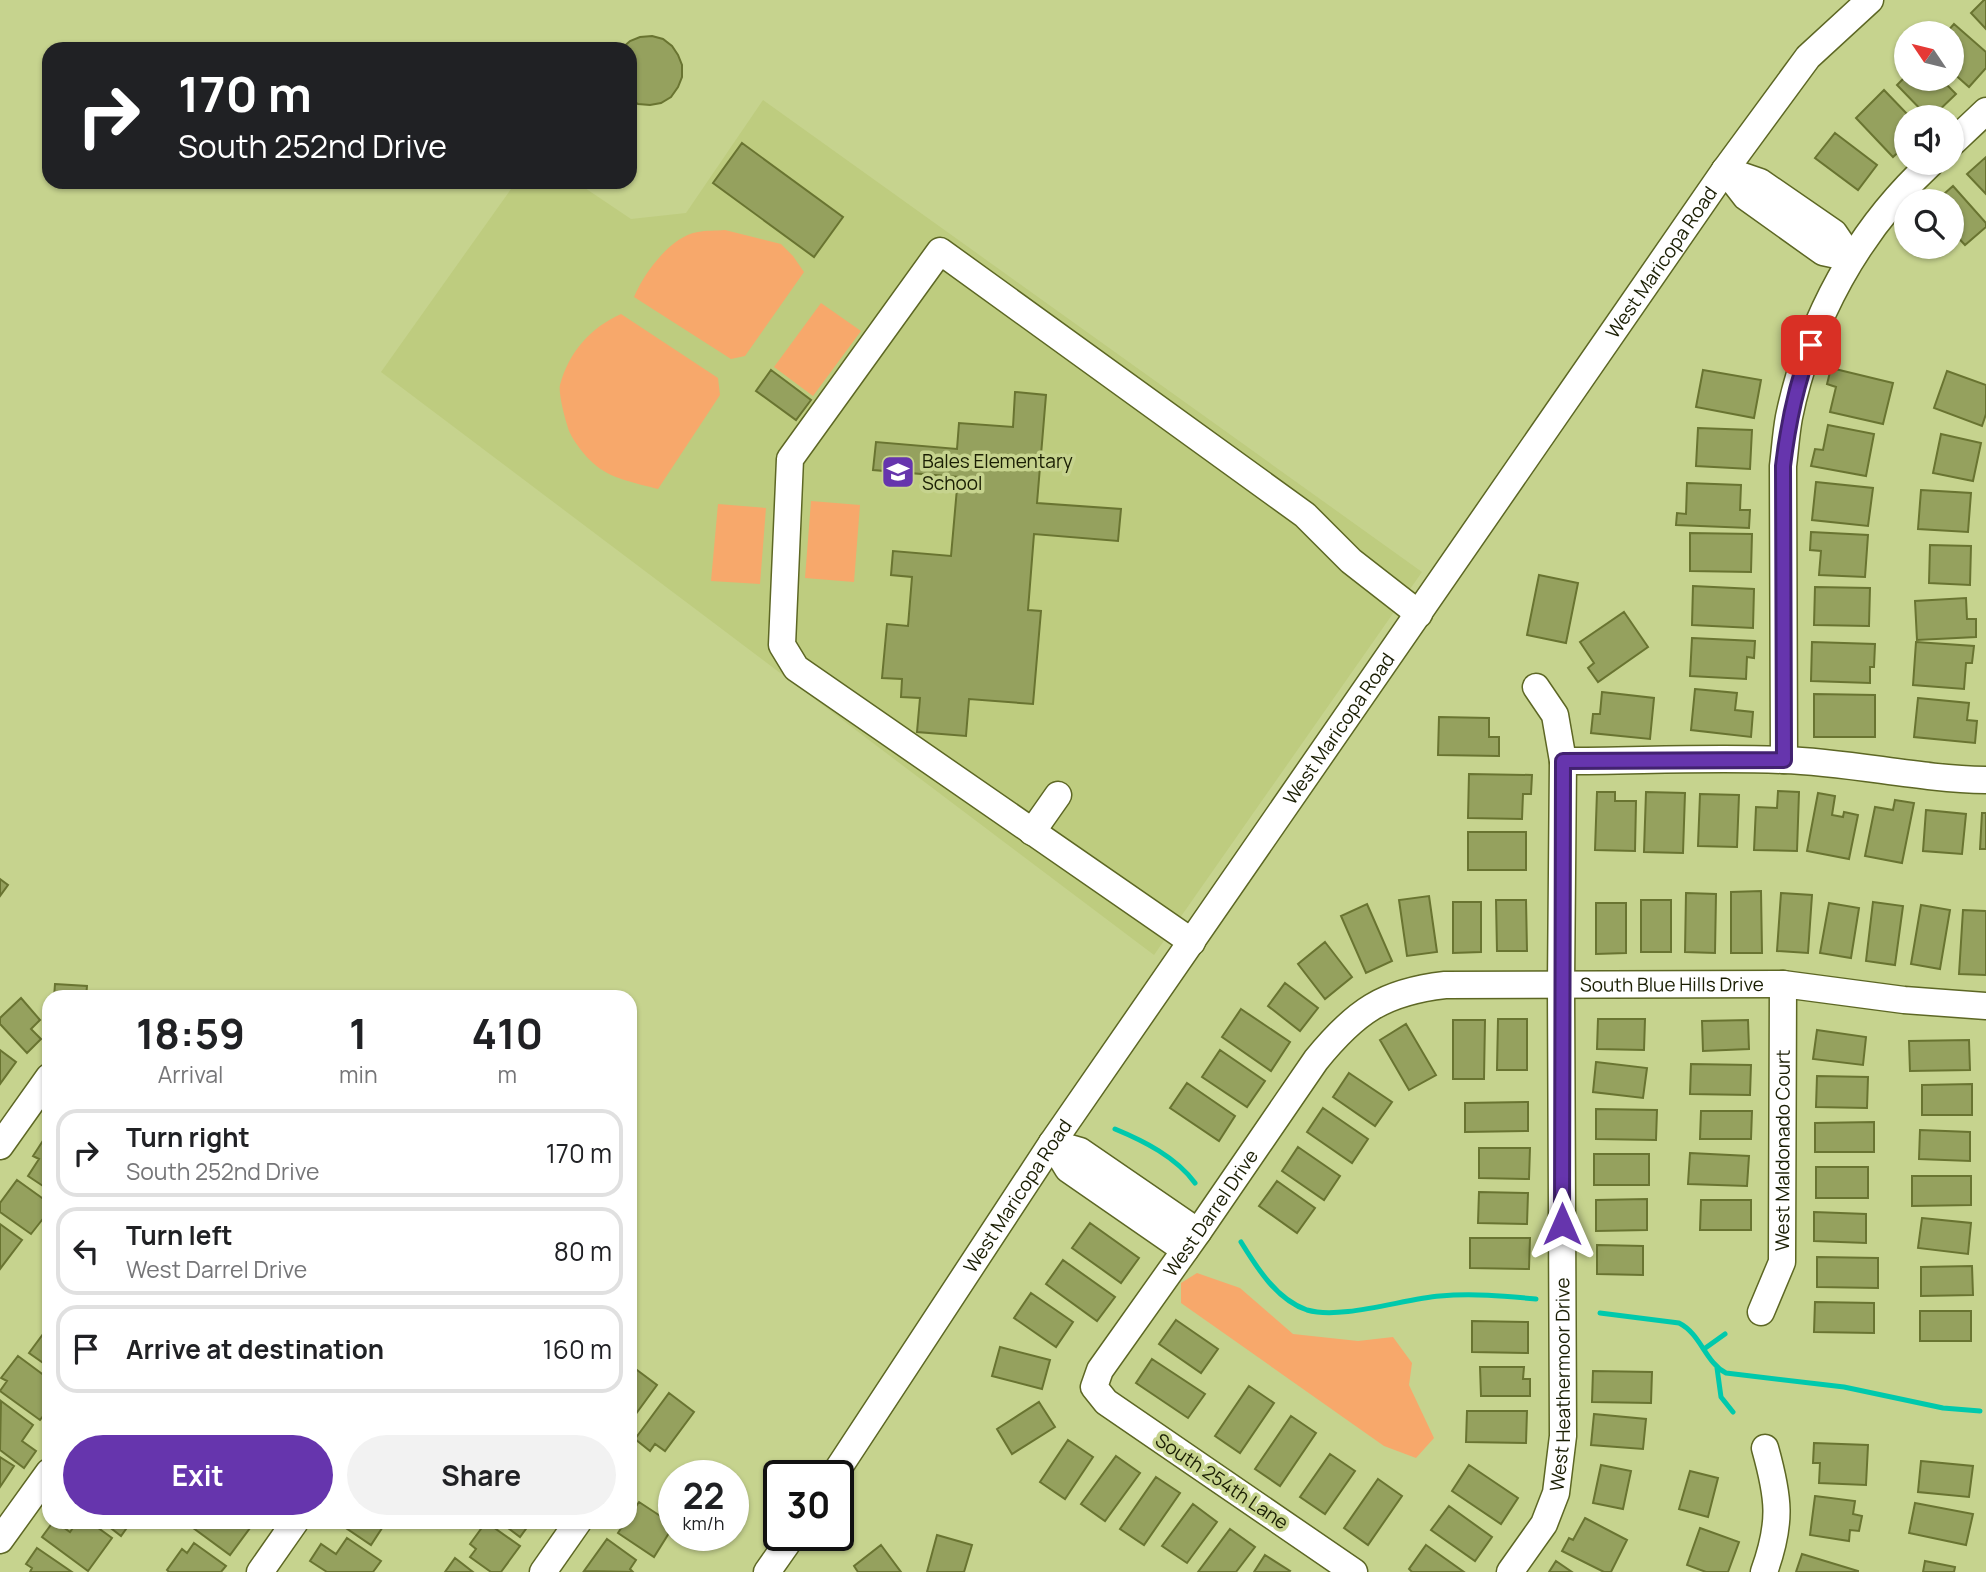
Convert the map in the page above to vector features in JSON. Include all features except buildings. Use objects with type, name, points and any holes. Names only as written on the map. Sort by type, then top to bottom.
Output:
[{"type":"street","name":"West Maricopa Road","points":[[844,1460],[1052,1143],[1725,170],[1808,57],[1870,0]]},
{"type":"street","points":[[1964,132],[1986,111]]},
{"type":"street","points":[[1725,170],[1746,197],[1812,244],[1823,251],[1851,258]]},
{"type":"street","points":[[1784,760],[1783,466],[1789,418],[1802,369],[1830,299],[1851,258],[1892,201],[1919,175]]},
{"type":"street","points":[[1192,942],[796,668],[782,645],[790,459],[940,251],[1305,515],[1351,561],[1419,614]]},
{"type":"street","name":"West Heathermoor Drive","points":[[1510,1572],[1544,1524],[1556,1493],[1563,1436],[1563,761],[1555,715],[1536,687]]},
{"type":"street","points":[[1563,761],[1784,760],[1858,766],[1964,780],[1986,780]]},
{"type":"street","points":[[1032,832],[1058,795]]},
{"type":"street","name":"South Blue Hills Drive","points":[[1331,1041],[1356,1018],[1378,1003],[1400,993],[1445,985],[1783,984],[1905,1000],[1986,1006]]},
{"type":"street","name":"West Maldonado Court","points":[[1761,1312],[1782,1262],[1783,984]]},
{"type":"street","name":"West Darrel Drive","points":[[1094,1387],[1100,1370],[1331,1041]]},
{"type":"street","points":[[0,1146],[42,1087]]},
{"type":"street","points":[[1052,1143],[1080,1151],[1191,1241]]},
{"type":"street","name":"South 254th Lane","points":[[1094,1387],[1106,1402],[1354,1572]]},
{"type":"street","points":[[1764,1572],[1778,1520],[1776,1489],[1765,1448]]},
{"type":"street","points":[[0,1540],[42,1482]]},
{"type":"street","points":[[260,1572],[290,1529]]},
{"type":"street","points":[[542,1572],[573,1529]]},
{"type":"street","points":[[767,1572],[782,1551]]},
{"type":"shaded area","name":"Bales Elementary School","points":[[763,100],[1422,572],[1154,955],[381,372],[511,189],[586,189],[631,219],[686,213]]},
{"type":"shaded area","points":[[725,230],[781,244],[804,272],[745,356],[731,359],[634,297],[644,277],[678,240],[698,232]]},
{"type":"shaded area","points":[[821,303],[861,331],[813,396],[774,367]]},
{"type":"shaded area","points":[[621,314],[718,378],[720,395],[658,489],[615,477],[593,463],[580,449],[568,429],[560,395],[564,373],[582,342],[600,326]]},
{"type":"shaded area","points":[[811,501],[860,505],[854,582],[805,578]]},
{"type":"shaded area","points":[[718,504],[766,508],[760,584],[711,581]]},
{"type":"shaded area","points":[[1197,1273],[1240,1288],[1293,1334],[1358,1341],[1393,1337],[1412,1363],[1409,1385],[1434,1438],[1416,1458],[1384,1446],[1181,1303],[1181,1283]]},
{"type":"waterway","points":[[1115,1129],[1169,1158],[1195,1183]]},
{"type":"waterway","points":[[1241,1242],[1277,1291],[1307,1310],[1354,1311],[1452,1295],[1536,1299]]},
{"type":"waterway","points":[[1600,1313],[1679,1323],[1693,1334],[1713,1362],[1726,1373],[1844,1387],[1943,1408],[1980,1411]]},
{"type":"waterway","points":[[1704,1349],[1725,1334]]},
{"type":"waterway","points":[[1717,1368],[1721,1397],[1733,1412]]},
{"type":"place","name":"Bales Elementary School","points":[[898,472]]},
{"type":"route","points":[[1562,1224],[1563,761],[1784,760],[1783,466],[1789,418],[1811,345]]}]
